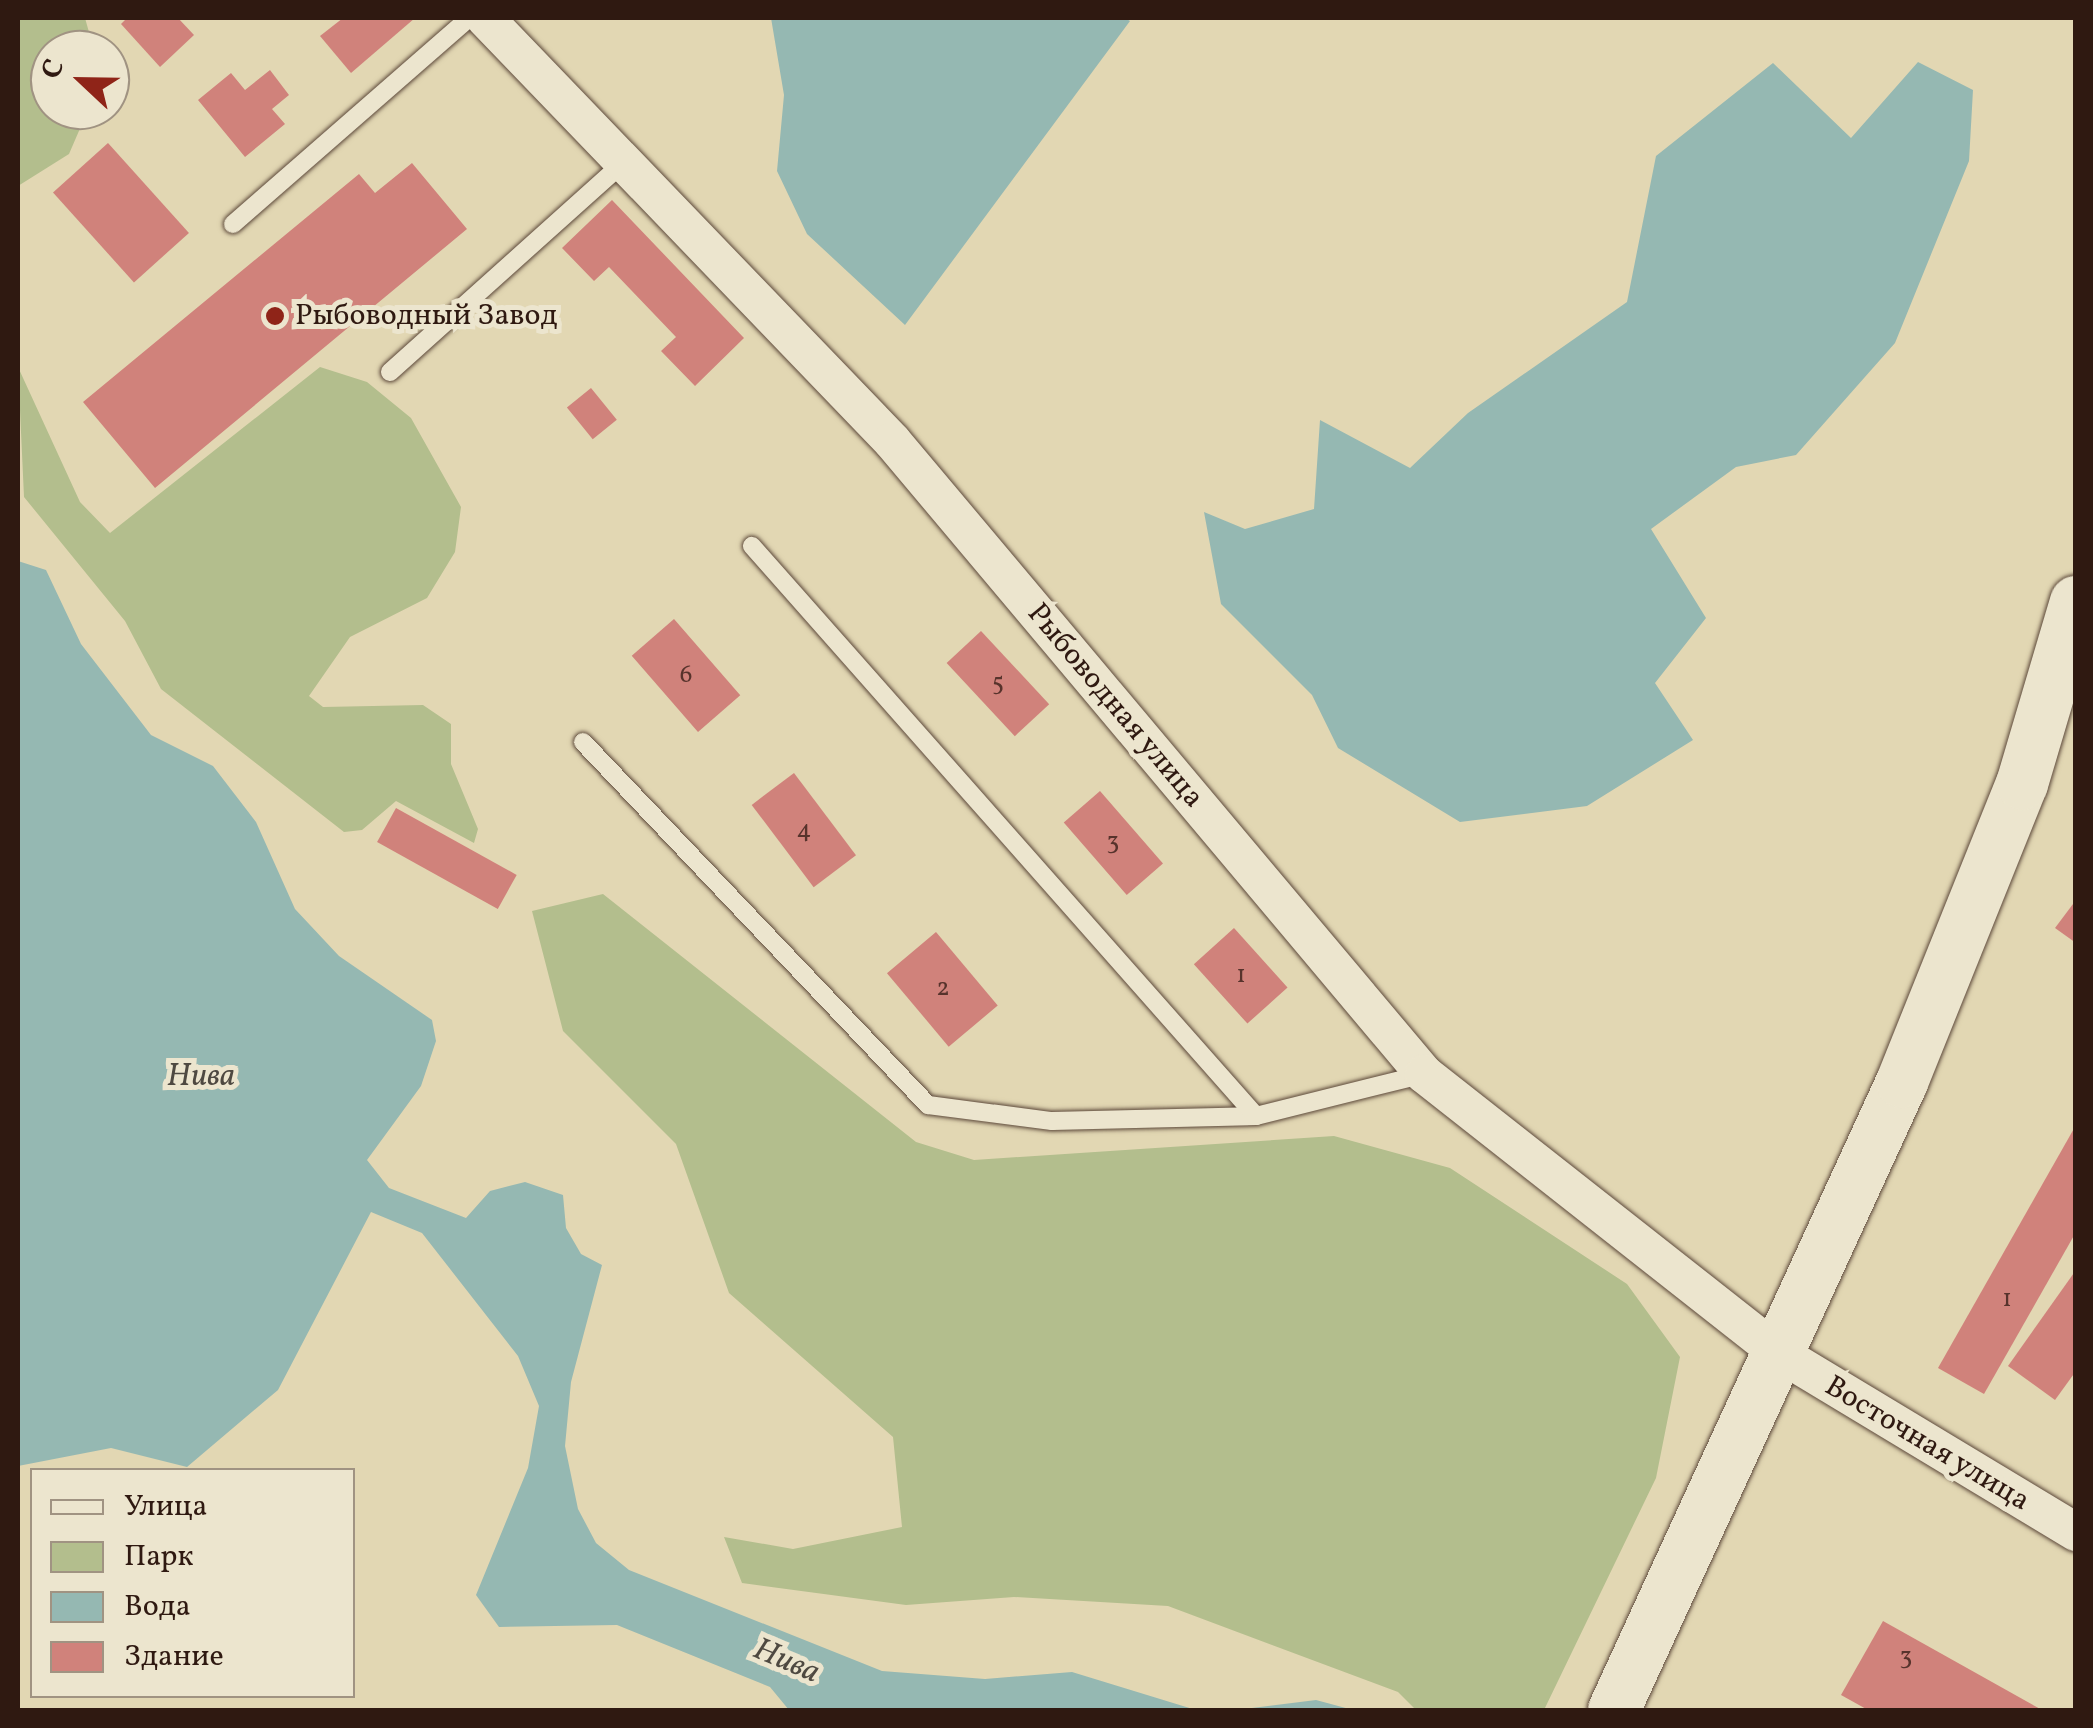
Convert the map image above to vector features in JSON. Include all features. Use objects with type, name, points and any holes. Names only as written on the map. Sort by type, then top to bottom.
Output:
[{"type":"main road","points":[[1623,1691],[1779,1353],[2022,784],[2076,602]]},
{"type":"street","name":"Рыбоводная улица","points":[[486,18],[620,165],[892,441],[1424,1074],[1779,1353]]},
{"type":"street","name":"Восточная улица","points":[[1779,1353],[2076,1532]]},
{"type":"lane","points":[[234,224],[468,18]]},
{"type":"lane","points":[[390,372],[620,165]]},
{"type":"lane","points":[[752,546],[1256,1116]]},
{"type":"lane","points":[[582,742],[928,1105],[1052,1121],[1256,1116],[1424,1074]]},
{"type":"green space","points":[[18,18],[85,18],[88,30],[30,30],[30,130],[79,130],[69,154],[18,186]]},
{"type":"green space","points":[[18,367],[80,502],[110,533],[320,367],[367,382],[411,418],[461,507],[455,552],[427,598],[350,637],[309,696],[323,707],[423,705],[451,724],[451,764],[478,829],[474,843],[396,801],[362,830],[344,832],[161,689],[125,621],[24,497]]},
{"type":"green space","points":[[603,894],[916,1142],[974,1160],[1334,1136],[1450,1168],[1627,1284],[1680,1357],[1656,1478],[1544,1710],[1416,1710],[1398,1692],[1168,1606],[1014,1597],[906,1605],[742,1583],[724,1537],[793,1549],[902,1527],[893,1437],[729,1293],[676,1144],[563,1031],[532,911]]},
{"type":"water","points":[[771,18],[1130,21],[905,325],[807,234],[777,171],[784,95]]},
{"type":"water","points":[[1918,62],[1973,90],[1969,161],[1895,343],[1796,455],[1736,467],[1651,529],[1706,618],[1655,683],[1693,740],[1587,806],[1460,822],[1338,748],[1312,695],[1221,604],[1204,512],[1245,529],[1314,509],[1320,420],[1410,468],[1468,413],[1627,302],[1656,156],[1773,63],[1851,138]]},
{"type":"water","name":"Нива","points":[[18,561],[46,570],[81,644],[151,735],[213,766],[256,822],[295,909],[339,956],[432,1020],[436,1041],[421,1086],[367,1160],[389,1188],[466,1218],[490,1191],[525,1182],[563,1195],[566,1228],[581,1254],[602,1265],[571,1382],[565,1446],[578,1509],[596,1543],[629,1570],[882,1671],[985,1679],[1072,1672],[1196,1710],[789,1710],[770,1687],[617,1625],[499,1627],[476,1595],[528,1468],[539,1406],[518,1356],[422,1233],[371,1212],[278,1390],[187,1467],[111,1448],[18,1466]]},
{"type":"water","points":[[1316,1700],[1353,1710],[1236,1710]]},
{"type":"building","points":[[127,18],[178,18],[194,35],[160,67],[121,24]]},
{"type":"building","points":[[343,18],[415,18],[351,73],[320,36]]},
{"type":"building","points":[[270,70],[289,95],[272,109],[285,124],[245,157],[198,100],[231,73],[245,90]]},
{"type":"building","points":[[108,143],[189,233],[134,282],[53,193]]},
{"type":"building","name":"Рыбоводный Завод","points":[[412,163],[467,229],[155,488],[83,402],[359,174],[375,193]]},
{"type":"building","points":[[612,200],[744,338],[695,386],[661,351],[676,337],[609,267],[594,281],[562,248]]},
{"type":"building","points":[[591,388],[617,420],[593,439],[567,408]]},
{"type":"building","points":[[674,619],[740,695],[698,732],[632,656]]},
{"type":"building","points":[[981,631],[1049,704],[1015,736],[947,663]]},
{"type":"building","points":[[794,773],[856,855],[814,887],[752,805]]},
{"type":"building","points":[[1100,791],[1163,863],[1127,895],[1064,822]]},
{"type":"building","points":[[396,808],[517,875],[498,909],[377,842]]},
{"type":"building","points":[[2076,900],[2076,943],[2055,928]]},
{"type":"building","points":[[1234,928],[1288,987],[1247,1024],[1194,964]]},
{"type":"building","points":[[936,932],[998,1006],[949,1047],[887,973]]},
{"type":"building","points":[[2076,1125],[2076,1232],[1984,1394],[1938,1368]]},
{"type":"building","points":[[2076,1270],[2076,1371],[2055,1400],[2008,1366]]},
{"type":"building","points":[[1883,1621],[2042,1710],[1868,1710],[1841,1695]]},
{"type":"place","name":"Рыбоводный Завод","points":[[275,316]]}]
